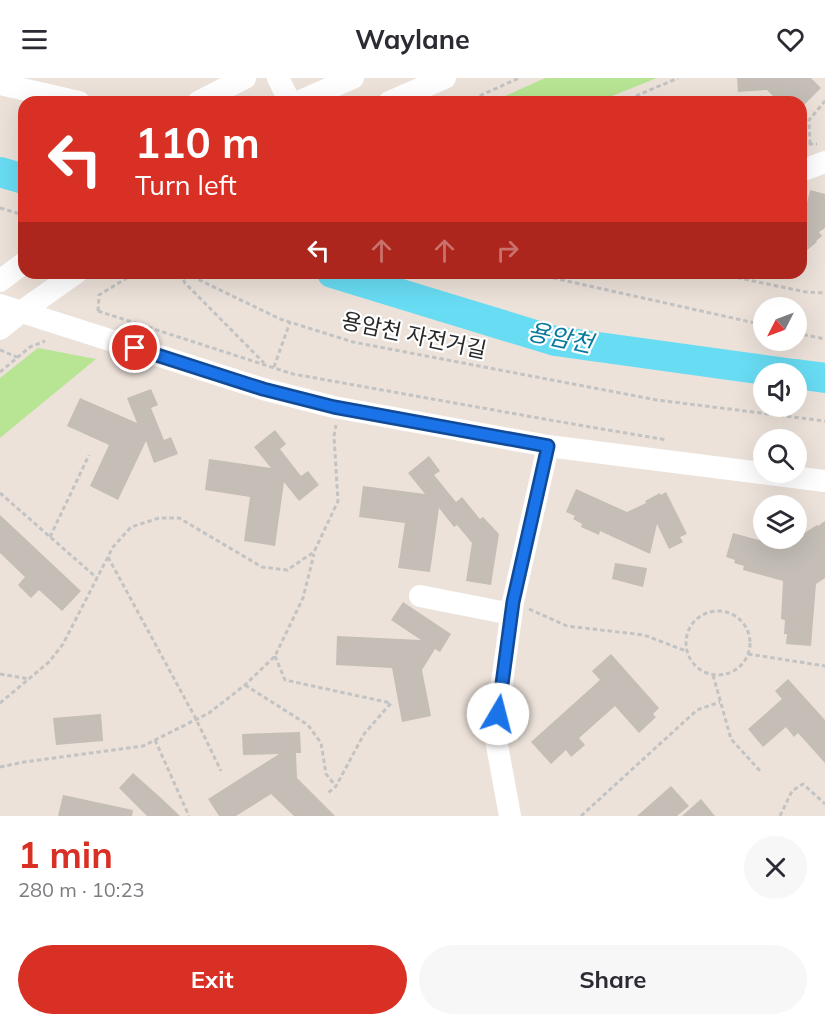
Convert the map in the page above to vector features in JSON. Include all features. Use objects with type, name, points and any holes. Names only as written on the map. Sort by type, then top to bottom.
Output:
[{"type":"street","points":[[210,96],[245,78]]},
{"type":"street","points":[[278,78],[287,96]]},
{"type":"street","points":[[312,96],[352,78]]},
{"type":"street","points":[[403,96],[445,78]]},
{"type":"street","points":[[0,84],[53,96]]},
{"type":"street","points":[[807,169],[825,162]]},
{"type":"street","points":[[3,279],[18,268]]},
{"type":"street","points":[[0,329],[10,308],[48,293],[68,279]]},
{"type":"street","points":[[10,308],[263,389],[334,407],[548,446],[825,481]]},
{"type":"street","points":[[510,816],[495,734],[512,608],[548,446]]},
{"type":"street","points":[[420,596],[512,608]]},
{"type":"path","points":[[479,96],[519,78]]},
{"type":"path","points":[[635,96],[678,78]]},
{"type":"path","points":[[825,100],[808,120],[810,144],[825,143]]},
{"type":"path","points":[[0,208],[18,213]]},
{"type":"path","points":[[99,295],[125,279]]},
{"type":"path","points":[[183,279],[265,365]]},
{"type":"path","name":"용암천 자전거길","points":[[197,279],[279,319],[352,342],[645,397],[825,421]]},
{"type":"path","points":[[558,279],[753,323]]},
{"type":"path","points":[[744,279],[806,292],[825,293]]},
{"type":"path","points":[[98,311],[293,374],[671,440]]},
{"type":"path","points":[[274,367],[290,322]]},
{"type":"path","points":[[807,335],[825,339]]},
{"type":"path","points":[[0,372],[30,347],[44,342]]},
{"type":"path","points":[[0,350],[17,357]]},
{"type":"path","points":[[0,767],[143,746],[209,713],[245,686],[275,656],[303,598],[314,552],[338,501],[334,436],[338,418]]},
{"type":"path","points":[[50,537],[89,455]]},
{"type":"path","points":[[0,494],[97,578]]},
{"type":"path","points":[[0,703],[49,662],[63,644],[113,546],[131,527],[159,518],[179,518],[262,567],[287,570],[314,552]]},
{"type":"path","points":[[108,558],[196,719],[221,771]]},
{"type":"path","points":[[512,608],[567,626],[644,635],[686,651]]},
{"type":"path","points":[[710,611],[723,611],[735,615],[744,624],[749,636],[750,648],[746,660],[737,670],[726,675],[713,675],[701,671],[686,651],[686,638],[690,626],[710,611]]},
{"type":"path","points":[[748,654],[825,666]]},
{"type":"path","points":[[275,656],[285,680],[391,703],[364,734],[336,786],[327,793]]},
{"type":"path","points":[[0,674],[29,679]]},
{"type":"path","points":[[713,675],[731,739],[762,773]]},
{"type":"path","points":[[245,686],[308,725],[321,742],[326,774],[336,786]]},
{"type":"path","points":[[581,816],[698,710],[720,702]]},
{"type":"path","points":[[155,740],[189,816]]},
{"type":"path","points":[[780,816],[792,791],[803,784],[825,804]]},
{"type":"green space","points":[[545,78],[657,78],[612,96],[505,96]]},
{"type":"green space","points":[[38,348],[96,359],[0,438],[0,378]]},
{"type":"building","points":[[737,78],[811,78],[821,88],[807,102],[807,96],[773,96],[767,90],[738,92]]},
{"type":"building","points":[[810,190],[825,194],[825,228],[819,232],[822,236],[807,250],[807,203]]},
{"type":"building","points":[[151,389],[158,405],[151,408],[164,440],[171,437],[178,454],[154,463],[146,441],[118,500],[90,486],[109,445],[67,426],[80,398],[137,423],[127,398]]},
{"type":"building","points":[[275,430],[286,444],[280,449],[301,476],[308,471],[319,485],[299,501],[284,482],[275,546],[244,541],[250,497],[205,490],[209,459],[271,468],[254,447]]},
{"type":"building","points":[[429,456],[440,471],[434,475],[456,502],[462,497],[480,519],[483,517],[499,534],[491,585],[466,581],[472,543],[457,525],[454,527],[439,508],[430,572],[398,568],[405,523],[359,517],[363,486],[425,494],[408,473]]},
{"type":"building","points":[[576,489],[627,512],[660,493],[661,495],[666,492],[687,534],[680,537],[683,542],[669,549],[657,524],[650,554],[600,531],[599,535],[581,527],[582,524],[573,519],[575,516],[566,512]]},
{"type":"building","points":[[0,515],[81,591],[62,611],[39,590],[31,598],[18,585],[25,577],[0,553]]},
{"type":"building","points":[[825,521],[825,578],[816,584],[811,646],[786,644],[785,620],[781,619],[783,581],[743,570],[744,566],[726,557],[733,533],[753,539],[753,549],[807,549],[807,531]]},
{"type":"building","points":[[615,563],[647,568],[643,587],[612,579]]},
{"type":"building","points":[[403,602],[451,634],[440,652],[435,649],[422,670],[431,716],[402,722],[392,668],[336,665],[337,636],[421,640],[391,620]]},
{"type":"building","points":[[611,654],[659,708],[653,714],[656,717],[639,733],[615,706],[579,738],[585,745],[571,757],[566,750],[551,764],[531,742],[600,680],[592,671]]},
{"type":"building","points":[[788,679],[825,720],[825,763],[798,733],[794,737],[786,727],[763,747],[748,729],[782,699],[775,691]]},
{"type":"building","points":[[101,714],[103,741],[56,745],[53,718]]},
{"type":"building","points":[[300,732],[301,753],[296,753],[297,778],[335,816],[294,816],[271,794],[236,816],[219,816],[208,799],[279,754],[243,755],[242,734]]},
{"type":"building","points":[[133,773],[180,816],[147,816],[119,788]]},
{"type":"building","points":[[671,786],[689,806],[677,816],[637,816]]},
{"type":"building","points":[[63,795],[133,810],[132,816],[58,816]]},
{"type":"building","points":[[701,799],[715,816],[682,816]]},
{"type":"waterway","name":"용암천","points":[[0,172],[18,177]]},
{"type":"waterway","name":"용암천","points":[[352,279],[555,341],[753,368]]},
{"type":"waterway","name":"용암천","points":[[807,376],[825,378]]},
{"type":"route","points":[[135,348],[263,389],[334,407],[548,446],[513,602],[498,714]]}]
